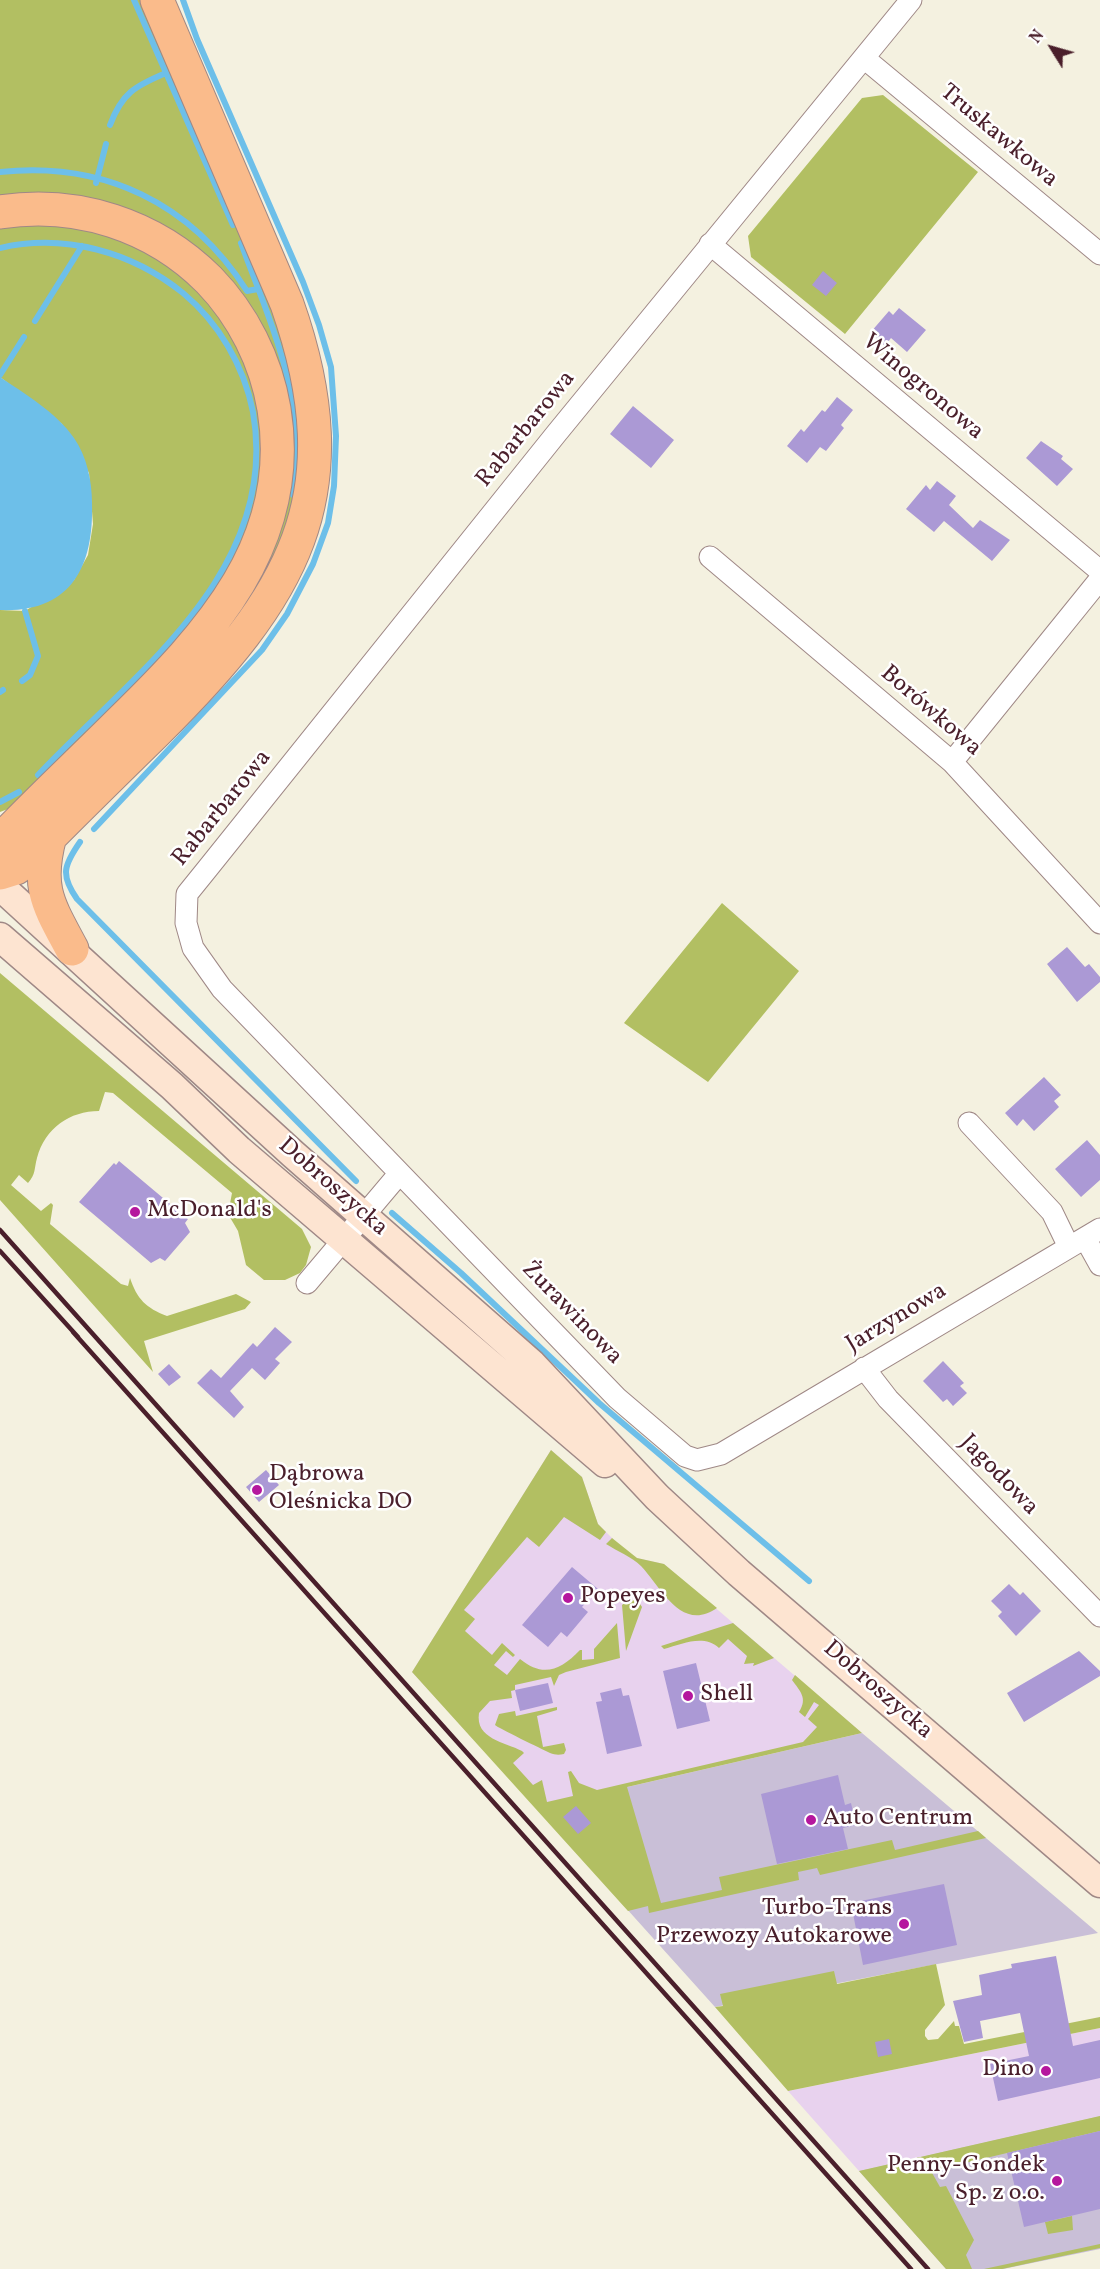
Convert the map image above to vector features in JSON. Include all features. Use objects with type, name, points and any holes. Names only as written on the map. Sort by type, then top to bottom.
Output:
[{"type":"highway","points":[[0,873],[16,868],[204,685],[254,625],[279,584],[298,543],[307,511],[313,474],[312,408],[299,339],[287,304],[157,0]]},
{"type":"highway","points":[[0,212],[47,208],[108,219],[160,241],[182,257],[217,288],[249,333],[272,391],[278,429],[278,470],[269,516],[258,548],[232,595],[208,629],[168,675],[13,818],[0,841]]},
{"type":"highway","points":[[50,836],[43,882],[47,902],[72,949]]},
{"type":"main road","name":"Dobroszycka","points":[[0,886],[72,949],[285,1146],[532,1364],[657,1497],[745,1578],[1100,1883]]},
{"type":"main road","name":"Dobroszycka","points":[[0,937],[172,1086],[239,1150],[610,1468],[657,1497]]},
{"type":"street","name":"Rabarbarowa","points":[[187,894],[710,244],[911,0]]},
{"type":"street","name":"Truskawkowa","points":[[864,58],[1100,254]]},
{"type":"street","name":"Winogronowa","points":[[710,244],[1100,571]]},
{"type":"street","name":"Borówkowa","points":[[710,556],[952,762],[1100,923]]},
{"type":"street","points":[[952,762],[1100,579]]},
{"type":"street","name":"Żurawinowa","points":[[187,894],[186,923],[193,948],[222,989],[617,1398],[676,1451],[697,1460],[721,1454]]},
{"type":"street","points":[[969,1123],[1052,1212],[1085,1238],[1100,1265]]},
{"type":"street","points":[[344,1239],[399,1174]]},
{"type":"street","name":"Jarzynowa","points":[[721,1454],[1085,1238]]},
{"type":"street","name":"Dobroszycka","points":[[307,1283],[344,1239]]},
{"type":"street","name":"Jagodowa","points":[[864,1368],[888,1399],[1100,1616]]},
{"type":"shaded area","points":[[551,1450],[582,1477],[598,1524],[620,1546],[637,1558],[664,1564],[862,1733],[536,1808],[412,1672]]},
{"type":"shaded area","points":[[862,1733],[1098,1933],[715,2007],[536,1808]]},
{"type":"shaded area","points":[[1100,2028],[1100,2116],[859,2171],[788,2091]]},
{"type":"shaded area","points":[[1100,2116],[1100,2249],[1003,2269],[946,2269],[859,2171]]},
{"type":"green space","points":[[0,0],[143,0],[275,304],[302,409],[298,505],[241,625],[191,664],[287,437],[205,264],[0,200]]},
{"type":"green space","points":[[883,95],[978,172],[845,334],[751,257],[748,236],[862,98]]},
{"type":"green space","points":[[17,222],[97,230],[147,252],[179,273],[221,313],[260,394],[262,500],[210,610],[16,806],[0,812],[0,610],[25,611],[74,580],[88,555],[93,524],[89,473],[62,424],[0,377],[0,225]]},
{"type":"green space","points":[[722,903],[799,971],[708,1082],[624,1023]]},
{"type":"green space","points":[[0,973],[302,1229],[311,1247],[306,1265],[300,1273],[285,1280],[264,1280],[246,1265],[238,1231],[228,1214],[232,1193],[113,1093],[105,1092],[99,1111],[78,1114],[60,1123],[52,1130],[41,1147],[31,1180],[28,1183],[19,1175],[11,1185],[41,1211],[51,1203],[53,1205],[50,1224],[121,1284],[128,1286],[130,1278],[143,1302],[153,1310],[167,1316],[236,1294],[251,1302],[245,1309],[144,1341],[153,1372],[0,1200]]},
{"type":"green space","points":[[551,1450],[582,1477],[598,1524],[606,1532],[600,1540],[564,1517],[539,1547],[527,1537],[464,1610],[475,1619],[465,1631],[492,1655],[502,1643],[515,1655],[513,1657],[506,1651],[494,1665],[507,1675],[520,1659],[528,1665],[544,1670],[559,1667],[580,1650],[582,1650],[582,1660],[594,1659],[594,1649],[617,1623],[620,1658],[566,1672],[559,1675],[554,1686],[551,1677],[515,1685],[515,1690],[511,1691],[512,1698],[490,1701],[479,1713],[479,1722],[486,1734],[524,1753],[513,1763],[533,1785],[542,1780],[547,1802],[573,1796],[568,1772],[571,1771],[579,1783],[597,1790],[803,1742],[817,1727],[808,1719],[819,1705],[814,1702],[805,1717],[799,1712],[803,1699],[792,1680],[795,1675],[862,1733],[627,1787],[661,1903],[722,1890],[719,1877],[892,1840],[895,1850],[978,1831],[986,1838],[820,1875],[817,1868],[798,1872],[799,1880],[649,1913],[648,1906],[628,1911],[412,1672]]},
{"type":"green space","points":[[612,1538],[637,1558],[664,1564],[717,1608],[704,1614],[693,1615],[682,1611],[664,1595],[641,1566],[606,1544]]},
{"type":"green space","points":[[630,1599],[638,1601],[642,1607],[626,1651],[622,1605]]},
{"type":"green space","points":[[733,1623],[774,1658],[753,1666],[754,1663],[744,1664],[747,1656],[728,1639],[719,1648],[700,1641],[664,1649],[661,1646]]},
{"type":"green space","points":[[557,1707],[557,1710],[537,1716],[543,1747],[564,1743],[566,1750],[564,1754],[550,1753],[495,1725],[499,1714],[515,1711],[516,1716]]},
{"type":"green space","points":[[936,1964],[945,2005],[925,2030],[928,2040],[938,2039],[954,2021],[955,2026],[959,2026],[964,2044],[1100,2017],[1100,2028],[788,2091],[715,2007],[723,2006],[720,1994],[834,1971],[837,1984]]},
{"type":"green space","points":[[1100,2116],[1100,2131],[931,2171],[940,2187],[946,2186],[974,2240],[966,2255],[972,2269],[946,2269],[859,2171]]},
{"type":"green space","points":[[1072,2216],[1073,2230],[1048,2234],[1045,2222]]},
{"type":"green space","points":[[1100,2244],[1100,2248],[1002,2269],[984,2269]]},
{"type":"water","points":[[0,377],[40,404],[67,429],[82,453],[91,486],[91,526],[88,548],[82,566],[73,582],[60,595],[44,604],[24,609],[0,610]]},
{"type":"building","points":[[823,271],[837,283],[826,296],[812,285]]},
{"type":"building","points":[[899,308],[926,330],[907,352],[891,338],[885,346],[870,333],[889,311],[893,315]]},
{"type":"building","points":[[837,397],[853,410],[841,425],[844,428],[826,451],[820,447],[807,463],[787,446],[801,429],[804,432],[822,410],[825,412]]},
{"type":"building","points":[[633,406],[674,440],[651,468],[610,434]]},
{"type":"building","points":[[1041,441],[1063,456],[1061,459],[1073,469],[1057,486],[1026,458]]},
{"type":"building","points":[[937,481],[956,496],[949,505],[973,528],[980,520],[1010,540],[992,561],[944,521],[934,532],[906,509],[926,485],[930,490]]},
{"type":"building","points":[[1067,947],[1085,967],[1089,964],[1100,977],[1100,982],[1077,1002],[1047,964]]},
{"type":"building","points":[[1044,1077],[1061,1095],[1054,1101],[1059,1107],[1034,1131],[1023,1119],[1017,1126],[1005,1113]]},
{"type":"building","points":[[1087,1140],[1100,1155],[1100,1180],[1081,1197],[1055,1169]]},
{"type":"building","name":"McDonald's","points":[[119,1161],[188,1219],[185,1223],[190,1232],[165,1261],[160,1258],[151,1263],[79,1202],[114,1163],[116,1165]]},
{"type":"building","points":[[275,1327],[292,1342],[275,1359],[280,1363],[265,1380],[252,1368],[230,1391],[244,1407],[234,1418],[197,1383],[211,1369],[221,1378],[253,1343],[257,1347]]},
{"type":"building","points":[[943,1361],[964,1383],[960,1386],[967,1393],[953,1406],[947,1399],[943,1402],[923,1381]]},
{"type":"building","points":[[169,1364],[181,1377],[169,1386],[158,1374]]},
{"type":"building","points":[[266,1470],[279,1485],[259,1502],[246,1487]]},
{"type":"building","name":"Popeyes","points":[[572,1567],[598,1589],[582,1607],[588,1612],[567,1637],[561,1632],[548,1647],[522,1625]]},
{"type":"building","points":[[1009,1584],[1020,1595],[1023,1592],[1041,1611],[1016,1636],[998,1616],[1002,1612],[991,1601]]},
{"type":"building","points":[[1079,1651],[1100,1671],[1100,1676],[1024,1722],[1007,1693]]},
{"type":"building","points":[[696,1663],[710,1721],[677,1729],[663,1671]]},
{"type":"building","points":[[548,1683],[553,1703],[520,1711],[515,1690]]},
{"type":"building","points":[[621,1688],[623,1696],[629,1695],[642,1746],[607,1754],[596,1702],[602,1701],[600,1693]]},
{"type":"building","name":"Auto Centrum","points":[[838,1775],[845,1805],[851,1803],[856,1825],[843,1828],[848,1849],[777,1864],[761,1794]]},
{"type":"building","points":[[576,1806],[591,1823],[578,1834],[563,1817]]},
{"type":"building","name":"Turbo-Trans Przewozy Autokarowe","points":[[944,1884],[957,1945],[863,1965],[851,1903]]},
{"type":"building","points":[[1056,1956],[1073,2046],[1100,2040],[1100,2078],[998,2101],[990,2064],[1029,2056],[1020,2013],[980,2021],[983,2038],[964,2042],[953,2001],[982,1995],[979,1975],[1012,1968],[1011,1964]]},
{"type":"building","points":[[889,2039],[892,2054],[878,2057],[875,2042]]},
{"type":"building","name":"Penny-Gondek Sp. z o.o.","points":[[1100,2131],[1100,2209],[1024,2227],[1007,2153]]},
{"type":"waterway","points":[[134,0],[233,225]]},
{"type":"waterway","points":[[94,829],[262,650],[287,614],[313,564],[328,523],[334,486],[336,436],[331,367],[319,325],[303,282],[197,39],[183,0]]},
{"type":"waterway","points":[[110,125],[119,105],[131,92],[166,73]]},
{"type":"waterway","points":[[96,183],[106,144]]},
{"type":"waterway","points":[[0,172],[38,170],[75,174],[109,182],[142,194],[172,212],[199,234],[225,260],[247,291],[258,289]]},
{"type":"waterway","points":[[241,243],[275,335],[292,398],[297,430],[297,463],[293,495]]},
{"type":"waterway","points":[[0,248],[24,244],[73,245],[120,257],[163,279],[196,305],[219,332],[243,378],[253,412],[256,469],[245,522],[222,571],[192,616],[155,658],[38,775]]},
{"type":"waterway","points":[[35,321],[82,246]]},
{"type":"waterway","points":[[0,375],[24,337]]},
{"type":"waterway","points":[[22,681],[30,675],[38,656],[25,611]]},
{"type":"waterway","points":[[0,802],[19,792]]},
{"type":"waterway","points":[[80,842],[70,857],[66,870],[68,883],[77,899],[356,1181]]},
{"type":"waterway","points":[[392,1213],[461,1273],[599,1403],[809,1581]]},
{"type":"railway","points":[[0,1230],[928,2269]]},
{"type":"railway","points":[[0,1251],[78,1337]]},
{"type":"railway","points":[[73,1332],[911,2269]]},
{"type":"place","name":"McDonald's","points":[[135,1212]]},
{"type":"place","name":"Dąbrowa Oleśnicka DO","points":[[257,1490]]},
{"type":"place","name":"Popeyes","points":[[568,1598]]},
{"type":"place","name":"Shell","points":[[688,1696]]},
{"type":"place","name":"Auto Centrum","points":[[811,1820]]},
{"type":"place","name":"Turbo-Trans Przewozy Autokarowe","points":[[904,1924]]},
{"type":"place","name":"Dino","points":[[1046,2071]]},
{"type":"place","name":"Penny-Gondek Sp. z o.o.","points":[[1057,2181]]}]
